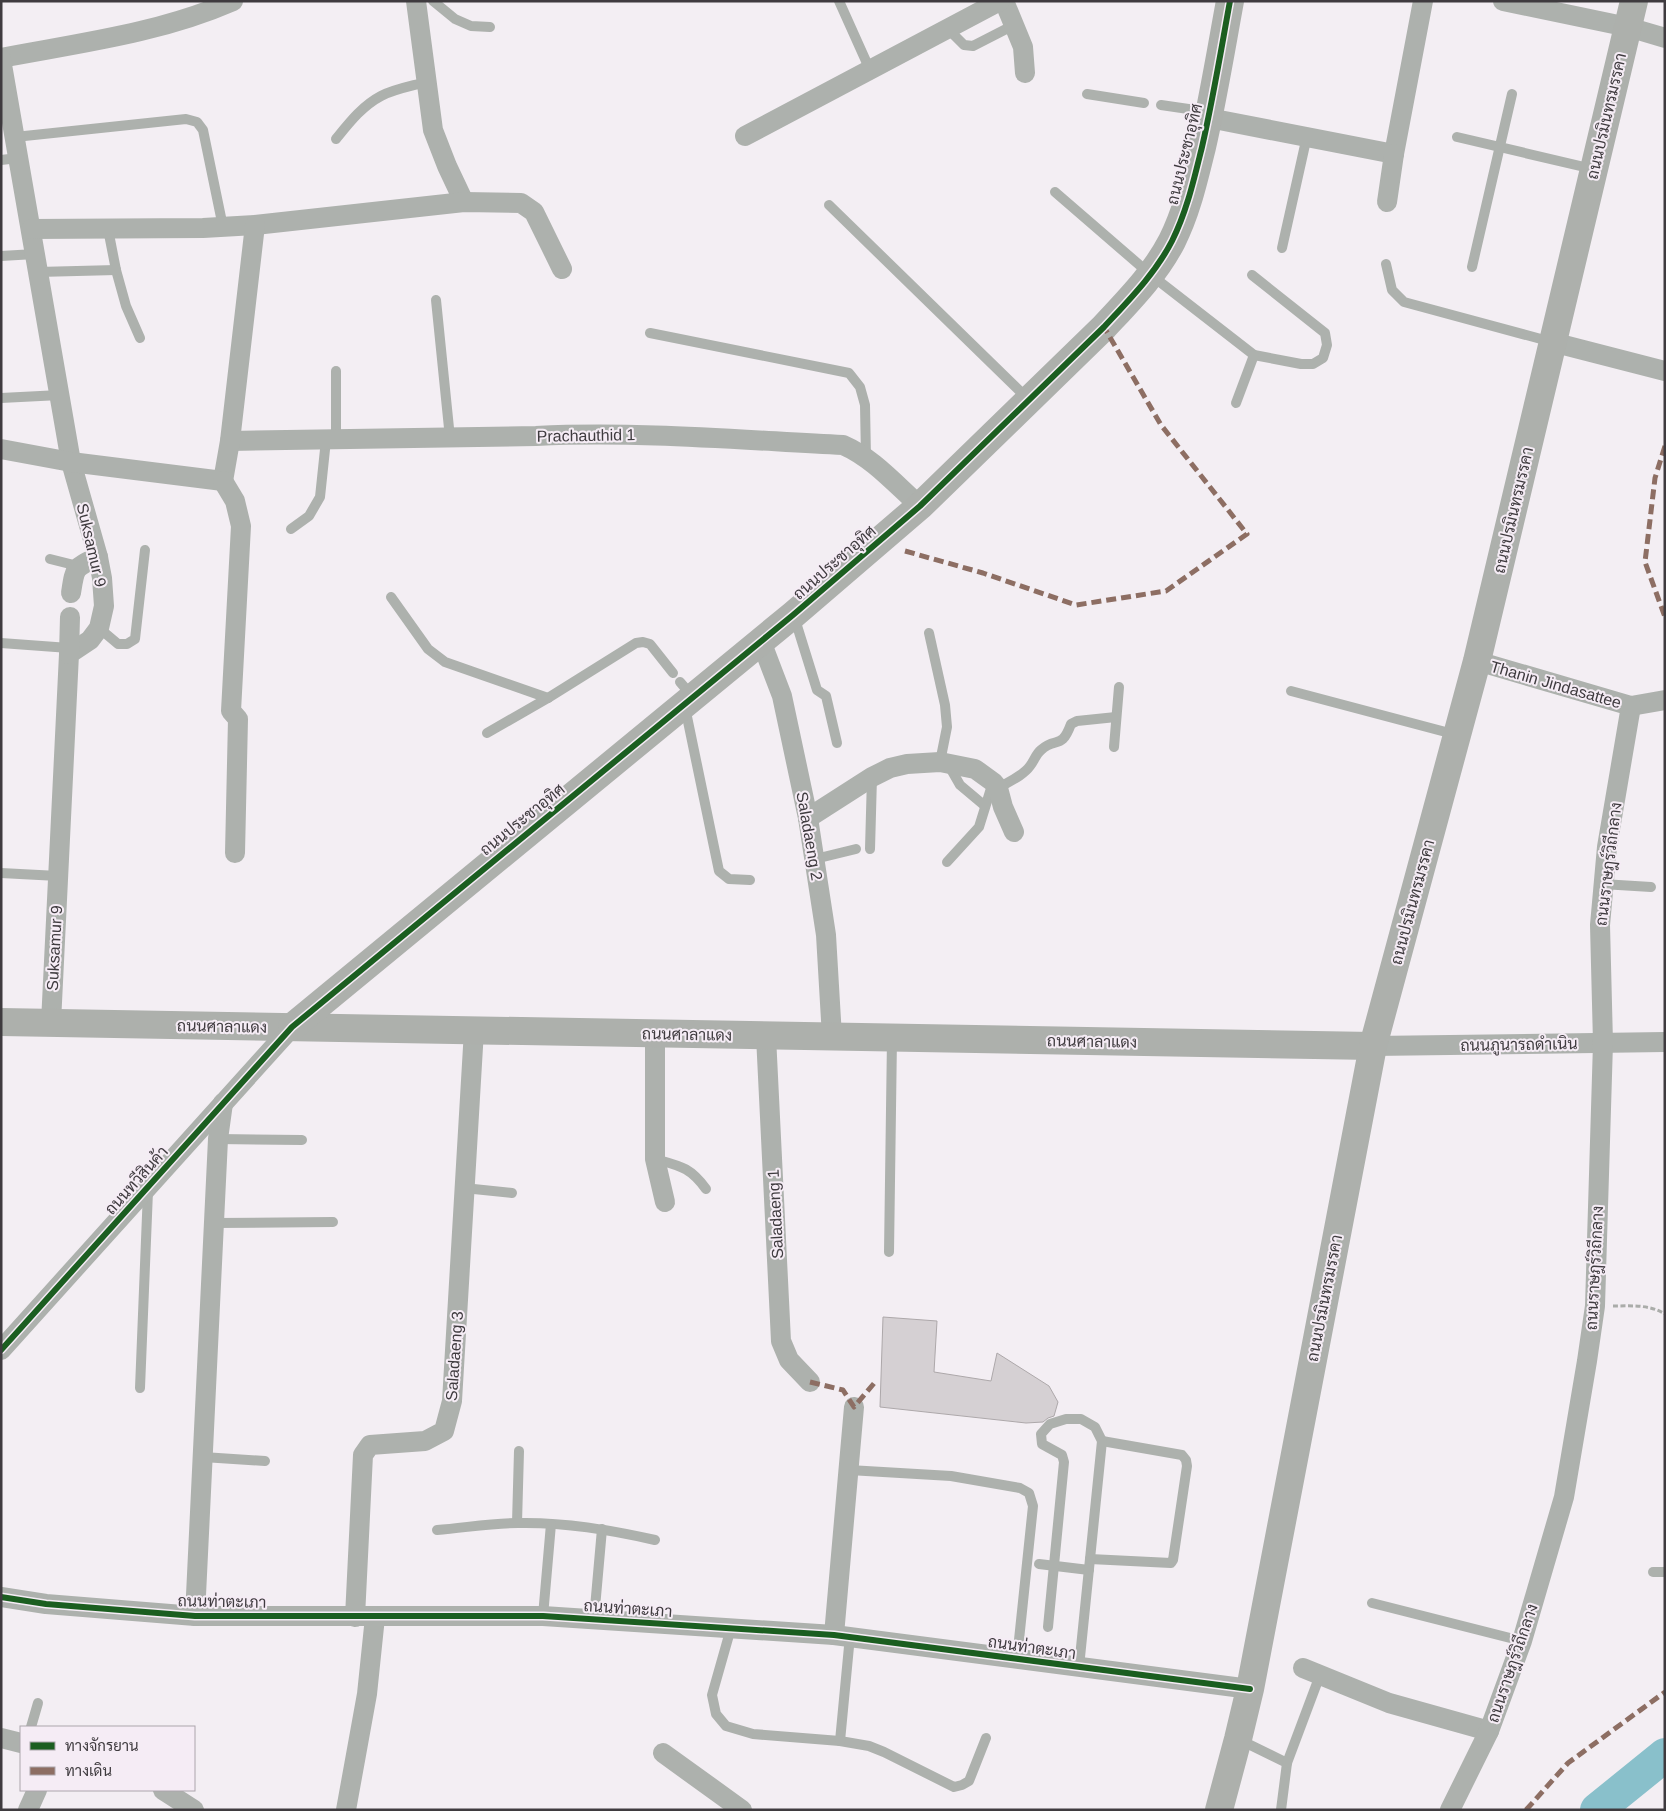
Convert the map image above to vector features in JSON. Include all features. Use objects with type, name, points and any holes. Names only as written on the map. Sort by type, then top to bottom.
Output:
[{"type":"main road","name":"ถนนประชาอุทิศ","points":[[292,1027],[686,694],[762,641],[920,506],[1104,327],[1132,297],[1150,275],[1172,241],[1191,195],[1209,115],[1230,1]]},
{"type":"main road","name":"ถนนปรมินทรมรรคา","points":[[1219,1810],[1250,1689],[1373,1046],[1477,661],[1631,14]]},
{"type":"main road","name":"ถนนศาลาแดง","points":[[1,1022],[1373,1046]]},
{"type":"street","points":[[1,59],[132,34],[182,21],[205,7],[234,1]]},
{"type":"street","points":[[416,1],[433,130],[464,202]]},
{"type":"street","points":[[745,136],[1000,1]]},
{"type":"street","points":[[1004,1],[1023,47],[1025,73]]},
{"type":"street","points":[[1386,202],[1423,1]]},
{"type":"street","points":[[1503,1],[1631,14],[1665,38]]},
{"type":"street","name":"Suksamur 9","points":[[1,59],[15,137],[10,159],[31,229],[71,462],[98,557],[102,578],[104,606],[99,628]]},
{"type":"street","points":[[1209,115],[1394,154]]},
{"type":"street","points":[[31,229],[255,225],[464,202],[521,203],[534,212],[562,268]]},
{"type":"street","points":[[235,852],[238,719],[231,711],[241,526],[234,501],[223,481],[230,442],[255,225]]},
{"type":"street","points":[[1552,342],[1665,371]]},
{"type":"street","name":"Prachauthid 1","points":[[230,442],[641,434],[843,446],[856,451],[866,458],[920,506]]},
{"type":"street","points":[[1,449],[71,462],[223,481]]},
{"type":"street","points":[[70,593],[74,573],[78,566],[98,557]]},
{"type":"street","name":"Suksamur 9","points":[[50,1023],[70,616]]},
{"type":"street","points":[[69,651],[90,640],[99,628]]},
{"type":"street","name":"Saladaeng 2","points":[[762,641],[782,696],[808,818],[826,935],[832,1037]]},
{"type":"street","name":"Thanin Jindasattee","points":[[1477,661],[1631,706],[1665,700]]},
{"type":"street","name":"ถนนราษฎร์วิถีกลาง","points":[[1450,1810],[1489,1730],[1522,1641],[1564,1497],[1587,1361],[1594,1306],[1603,1043],[1600,925],[1602,884],[1631,706]]},
{"type":"street","points":[[808,818],[872,777],[890,768],[907,764],[944,762],[975,769],[995,785],[1014,832]]},
{"type":"street","name":"ถนนทวีสินค้า","points":[[1,1350],[292,1027]]},
{"type":"street","name":"Saladaeng 3","points":[[365,1617],[363,1455],[370,1445],[425,1441],[444,1431],[452,1401],[474,1030]]},
{"type":"street","points":[[655,1034],[655,1159],[665,1202]]},
{"type":"street","name":"Saladaeng 1","points":[[766,1036],[781,1341],[789,1360],[810,1382]]},
{"type":"street","name":"ถนนภูนารถดำเนิน","points":[[1373,1046],[1665,1042]]},
{"type":"street","points":[[195,1616],[218,1140],[223,1103]]},
{"type":"street","points":[[842,1636],[849,1470],[854,1407]]},
{"type":"street","name":"ถนนท่าตะเภา","points":[[1,1597],[46,1604],[195,1616],[544,1616],[842,1636],[1250,1689]]},
{"type":"street","points":[[346,1810],[367,1694],[365,1617]]},
{"type":"street","points":[[1312,1671],[1389,1703],[1489,1730]]},
{"type":"street","points":[[1,1738],[20,1743]]},
{"type":"street","points":[[663,1753],[742,1810]]},
{"type":"street","points":[[28,1810],[37,1791]]},
{"type":"street","points":[[165,1791],[194,1810]]},
{"type":"lane","points":[[433,1],[455,19],[471,26],[490,27]]},
{"type":"lane","points":[[839,1],[870,70]]},
{"type":"lane","points":[[948,29],[964,45],[973,46],[1014,25]]},
{"type":"lane","points":[[336,139],[364,107],[382,95],[426,82]]},
{"type":"lane","points":[[1088,94],[1144,103]]},
{"type":"lane","points":[[1472,267],[1512,94]]},
{"type":"lane","points":[[1161,105],[1209,115]]},
{"type":"lane","points":[[15,137],[186,119],[197,122],[203,130],[223,226]]},
{"type":"lane","points":[[1282,248],[1307,136]]},
{"type":"lane","points":[[1457,137],[1593,169]]},
{"type":"lane","points":[[1055,192],[1150,275],[1254,355],[1301,364],[1313,364],[1323,358],[1327,345],[1325,333],[1252,275]]},
{"type":"lane","points":[[829,205],[1029,400]]},
{"type":"lane","points":[[108,229],[116,270],[126,306],[140,338]]},
{"type":"lane","points":[[1,256],[37,263],[116,270]]},
{"type":"lane","points":[[1386,264],[1392,290],[1404,302],[1552,342]]},
{"type":"lane","points":[[436,300],[450,438]]},
{"type":"lane","points":[[650,333],[849,373],[860,387],[866,405],[866,458]]},
{"type":"lane","points":[[1236,403],[1254,355]]},
{"type":"lane","points":[[291,529],[310,516],[320,497],[331,440],[336,370]]},
{"type":"lane","points":[[1,398],[60,395]]},
{"type":"lane","points":[[99,628],[118,644],[128,644],[136,639],[145,550]]},
{"type":"lane","points":[[50,559],[78,566]]},
{"type":"lane","points":[[391,597],[428,648],[445,662],[548,698]]},
{"type":"lane","points":[[793,615],[817,690],[826,696],[836,743]]},
{"type":"lane","points":[[929,633],[945,705],[947,728],[944,762],[960,785],[985,806]]},
{"type":"lane","points":[[1,643],[69,651]]},
{"type":"lane","points":[[487,733],[548,698],[636,643],[650,644],[673,673]]},
{"type":"lane","points":[[1114,747],[1119,687]]},
{"type":"lane","points":[[1291,691],[1457,735]]},
{"type":"lane","points":[[686,694],[718,871],[729,879],[750,880]]},
{"type":"lane","points":[[947,862],[979,827],[985,806],[995,785],[1029,768],[1039,751],[1062,741],[1067,735],[1071,724],[1077,721],[1116,717]]},
{"type":"lane","points":[[870,849],[872,777]]},
{"type":"lane","points":[[815,860],[856,849]]},
{"type":"lane","points":[[1,873],[58,876]]},
{"type":"lane","points":[[1602,884],[1651,887]]},
{"type":"lane","points":[[889,1252],[892,1038]]},
{"type":"lane","points":[[218,1140],[302,1140]]},
{"type":"lane","points":[[655,1159],[678,1165],[695,1174],[706,1189]]},
{"type":"lane","points":[[140,1388],[148,1187]]},
{"type":"lane","points":[[464,1188],[512,1193]]},
{"type":"lane","points":[[214,1223],[333,1222]]},
{"type":"lane","points":[[1048,1627],[1064,1462],[1062,1455],[1042,1444],[1041,1434],[1050,1424],[1066,1419],[1081,1419],[1095,1427],[1102,1441],[1079,1667]]},
{"type":"lane","points":[[1090,1559],[1171,1563],[1187,1466],[1186,1460],[1182,1455],[1102,1441]]},
{"type":"lane","points":[[516,1523],[519,1450]]},
{"type":"lane","points":[[203,1457],[265,1461]]},
{"type":"lane","points":[[849,1470],[951,1476],[1020,1488],[1029,1493],[1033,1506],[1017,1659]]},
{"type":"lane","points":[[437,1530],[516,1523],[551,1524],[602,1529],[655,1540]]},
{"type":"lane","points":[[544,1616],[551,1524]]},
{"type":"lane","points":[[594,1619],[602,1529]]},
{"type":"lane","points":[[1039,1564],[1089,1570]]},
{"type":"lane","points":[[1654,1572],[1665,1572]]},
{"type":"lane","points":[[1372,1604],[1522,1641]]},
{"type":"lane","points":[[731,1628],[712,1695],[716,1714],[726,1726],[753,1734],[840,1741],[868,1746],[954,1786],[962,1785],[969,1781],[986,1738]]},
{"type":"lane","points":[[840,1741],[842,1636]]},
{"type":"lane","points":[[1281,1810],[1287,1763],[1312,1671]]},
{"type":"lane","points":[[31,1726],[38,1703]]},
{"type":"lane","points":[[1238,1739],[1287,1763]]},
{"type":"path","points":[[1594,1306],[1642,1306],[1658,1309],[1665,1314]]},
{"type":"building","points":[[883,1317],[937,1321],[934,1372],[991,1381],[997,1353],[1049,1386],[1058,1402],[1054,1416],[1043,1422],[1026,1423],[880,1407]]},
{"type":"waterway","points":[[1597,1810],[1665,1755]]},
{"type":"marked path","points":[[905,551],[983,573],[1076,605],[1166,591],[1247,534],[1161,425],[1104,327]]},
{"type":"marked path","points":[[1665,446],[1655,478],[1645,562],[1665,617]]},
{"type":"marked path","points":[[810,1382],[843,1390],[854,1407],[876,1381]]},
{"type":"marked path","points":[[1526,1810],[1568,1763],[1665,1692]]},
{"type":"cycle path","points":[[1,1350],[292,1027],[793,615],[920,506],[1123,307],[1158,265],[1172,241],[1186,207],[1206,129],[1230,1]]},
{"type":"cycle path","points":[[1,1597],[46,1604],[195,1616],[543,1616],[834,1635],[1250,1689]]}]
